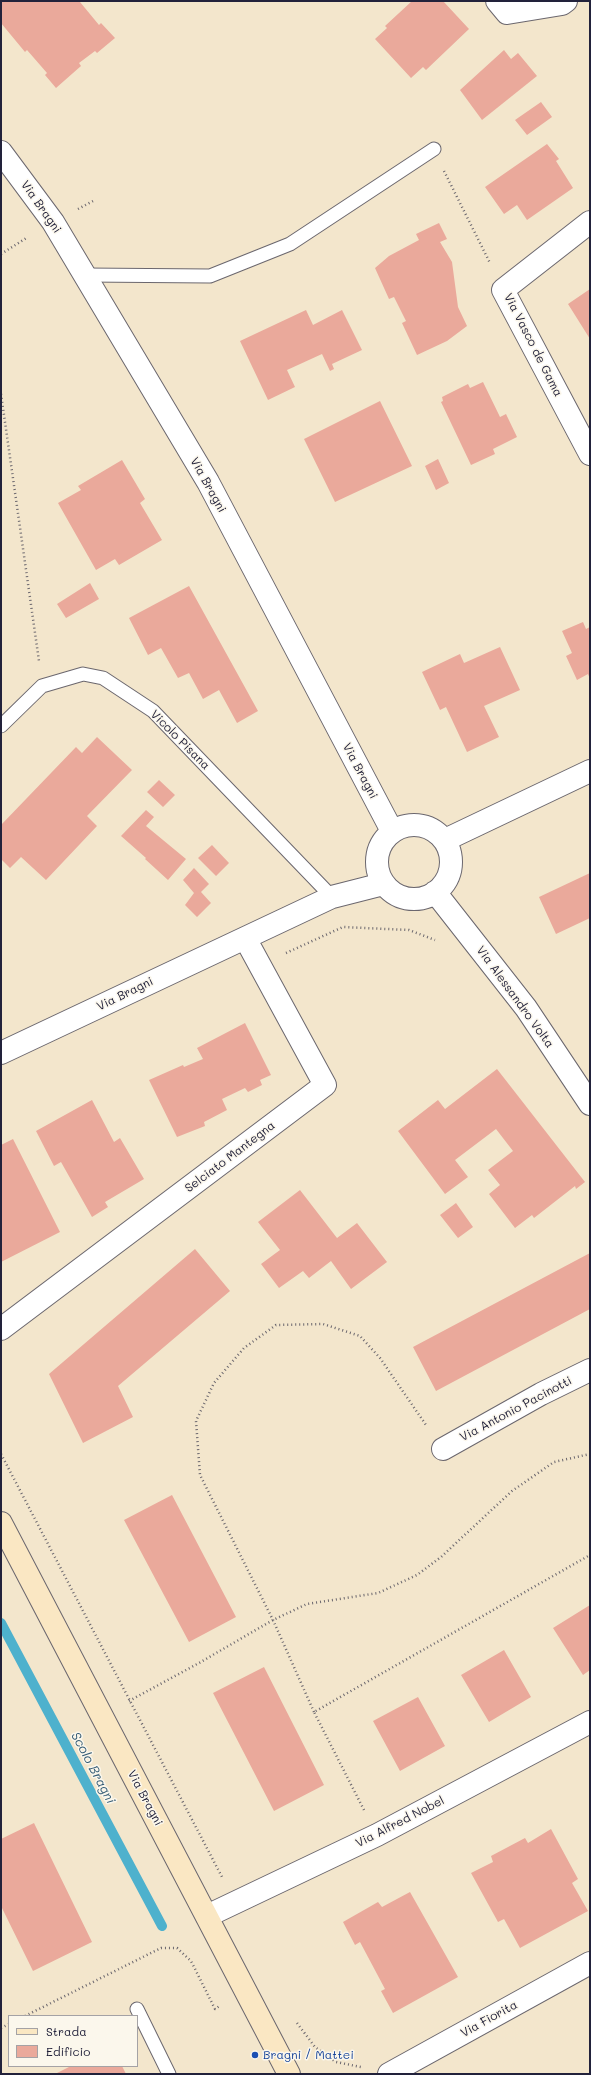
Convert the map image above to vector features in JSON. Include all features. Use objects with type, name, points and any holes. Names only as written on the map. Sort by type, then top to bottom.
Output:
[{"type":"street","points":[[497,1],[507,13],[562,4],[566,1]]},
{"type":"street","name":"Via Bragni","points":[[1,152],[53,222],[208,482],[392,831]]},
{"type":"street","name":"Via Vasco de Gama","points":[[590,222],[503,290],[590,454]]},
{"type":"street","points":[[445,840],[590,771]]},
{"type":"street","points":[[406,825],[420,825],[434,830],[445,840],[451,853],[451,868],[446,882],[435,892],[422,899],[407,899],[393,894],[382,884],[376,870],[376,855],[382,841],[392,831],[406,825]]},
{"type":"street","name":"Via Bragni","points":[[1,1053],[332,897],[382,884]]},
{"type":"street","name":"Via Alessandro Volta","points":[[435,892],[526,1008],[590,1104]]},
{"type":"street","name":"Selciato Mantegna","points":[[1,1328],[325,1085],[245,938]]},
{"type":"street","name":"Via Antonio Pacinotti","points":[[443,1449],[541,1394],[590,1370]]},
{"type":"street","name":"Via Bragni","points":[[1,1523],[289,2074]]},
{"type":"street","name":"Via Alfred Nobel","points":[[207,1916],[377,1835],[590,1722]]},
{"type":"street","name":"Via Fiorita","points":[[389,2074],[590,1964]]},
{"type":"lane","points":[[85,275],[210,276],[290,244],[434,149]]},
{"type":"lane","name":"Vicolo Pisana","points":[[1,726],[42,686],[83,674],[103,678],[153,711],[332,897]]},
{"type":"lane","points":[[137,2009],[170,2074]]},
{"type":"path","points":[[434,149],[503,290]]},
{"type":"path","points":[[1,394],[42,686]]},
{"type":"path","points":[[377,1835],[314,1712],[273,1620],[200,1475],[196,1421],[214,1383],[244,1348],[276,1325],[322,1324],[360,1336],[380,1358],[443,1449]]},
{"type":"path","points":[[1,1454],[235,1902]]},
{"type":"path","points":[[129,1701],[273,1620],[307,1604],[378,1593],[417,1575],[441,1557],[512,1491],[542,1470],[554,1462],[590,1454]]},
{"type":"path","points":[[314,1712],[590,1555]]},
{"type":"path","points":[[27,2015],[161,1948],[177,1948],[191,1961],[214,2009]]},
{"type":"path","points":[[295,2020],[315,2047],[336,2062],[362,2067],[365,2074]]},
{"type":"building","points":[[1,1],[82,1],[80,2],[99,25],[101,23],[115,38],[97,53],[95,51],[79,63],[81,66],[56,88],[45,75],[47,73],[27,50],[25,52],[1,23]]},
{"type":"building","points":[[412,1],[443,1],[469,29],[426,70],[423,67],[411,78],[375,39],[387,28],[385,26]]},
{"type":"building","points":[[504,50],[511,59],[518,53],[537,76],[482,120],[460,90]]},
{"type":"building","points":[[541,102],[552,117],[527,135],[515,120]]},
{"type":"building","points":[[547,144],[559,159],[556,161],[573,188],[527,220],[517,205],[504,214],[485,187]]},
{"type":"building","points":[[439,223],[447,239],[440,242],[452,262],[458,307],[467,326],[447,341],[417,355],[402,323],[406,321],[394,297],[389,299],[375,268],[389,256],[419,240],[416,234]]},
{"type":"building","points":[[590,289],[590,339],[568,304]]},
{"type":"building","points":[[306,310],[313,325],[342,310],[362,350],[332,364],[334,369],[330,371],[322,354],[287,370],[295,387],[268,400],[240,341]]},
{"type":"building","points":[[483,382],[500,417],[506,414],[517,437],[493,449],[495,454],[471,465],[441,402],[443,401],[442,397],[468,384],[470,388]]},
{"type":"building","points":[[380,401],[412,466],[335,502],[304,439]]},
{"type":"building","points":[[438,459],[449,483],[436,490],[425,466]]},
{"type":"building","points":[[122,460],[145,499],[140,503],[162,540],[119,565],[115,559],[96,570],[58,503],[81,490],[78,486]]},
{"type":"building","points":[[90,583],[99,599],[66,618],[57,604]]},
{"type":"building","points":[[189,586],[258,711],[237,723],[219,690],[203,699],[189,673],[178,678],[161,648],[148,655],[129,618]]},
{"type":"building","points":[[583,622],[586,629],[590,627],[590,679],[588,674],[577,680],[566,656],[572,653],[562,631]]},
{"type":"building","points":[[500,647],[520,690],[484,706],[499,737],[467,752],[446,707],[440,710],[422,672],[460,654],[464,663]]},
{"type":"building","points":[[97,737],[132,770],[87,816],[97,826],[46,880],[21,857],[10,868],[1,859],[1,825],[76,747],[82,753]]},
{"type":"building","points":[[159,780],[175,795],[163,807],[147,792]]},
{"type":"building","points":[[146,810],[154,817],[146,826],[186,859],[168,880],[121,836]]},
{"type":"building","points":[[212,845],[229,863],[216,876],[198,858]]},
{"type":"building","points":[[194,868],[209,884],[201,892],[211,903],[197,917],[185,905],[194,893],[183,880]]},
{"type":"building","points":[[590,873],[590,918],[556,934],[539,897]]},
{"type":"building","points":[[245,1023],[271,1075],[260,1080],[262,1085],[248,1092],[245,1088],[222,1099],[227,1110],[204,1122],[205,1126],[177,1137],[149,1080],[183,1065],[184,1067],[203,1059],[197,1048]]},
{"type":"building","points":[[497,1069],[585,1182],[576,1189],[575,1186],[534,1218],[532,1215],[515,1228],[489,1194],[500,1185],[488,1170],[513,1151],[496,1129],[455,1160],[468,1177],[445,1194],[398,1131],[438,1100],[445,1109]]},
{"type":"building","points":[[92,1100],[114,1142],[120,1138],[144,1179],[105,1202],[108,1207],[92,1217],[61,1162],[54,1166],[36,1131]]},
{"type":"building","points":[[13,1139],[60,1232],[1,1262],[1,1145]]},
{"type":"building","points":[[300,1190],[337,1238],[357,1223],[387,1262],[351,1289],[331,1261],[309,1278],[303,1271],[279,1288],[261,1264],[280,1250],[258,1222]]},
{"type":"building","points":[[456,1203],[473,1227],[458,1238],[440,1215]]},
{"type":"building","points":[[195,1249],[230,1291],[118,1386],[133,1417],[83,1443],[49,1374]]},
{"type":"building","points":[[590,1253],[590,1309],[436,1391],[413,1347]]},
{"type":"building","points":[[172,1495],[236,1617],[189,1642],[124,1520]]},
{"type":"building","points":[[590,1605],[590,1670],[583,1675],[553,1628]]},
{"type":"building","points":[[504,1650],[531,1697],[489,1722],[461,1675]]},
{"type":"building","points":[[264,1667],[324,1785],[274,1811],[213,1693]]},
{"type":"building","points":[[418,1697],[445,1746],[400,1771],[373,1721]]},
{"type":"building","points":[[34,1823],[92,1942],[33,1971],[1,1906],[1,1839]]},
{"type":"building","points":[[551,1829],[578,1879],[572,1883],[588,1911],[520,1948],[504,1919],[498,1922],[471,1873],[493,1862],[491,1856],[525,1838],[528,1843]]},
{"type":"building","points":[[410,1892],[458,1977],[393,2013],[381,1991],[385,1989],[360,1942],[355,1945],[343,1922],[378,1902],[382,1907]]},
{"type":"building","points":[[69,2067],[122,2067],[126,2074],[55,2074]]},
{"type":"waterway","name":"Scolo Bragni","points":[[1,1623],[162,1926]]},
{"type":"place","name":"Bragni / Mattei","points":[[255,2055]]}]
